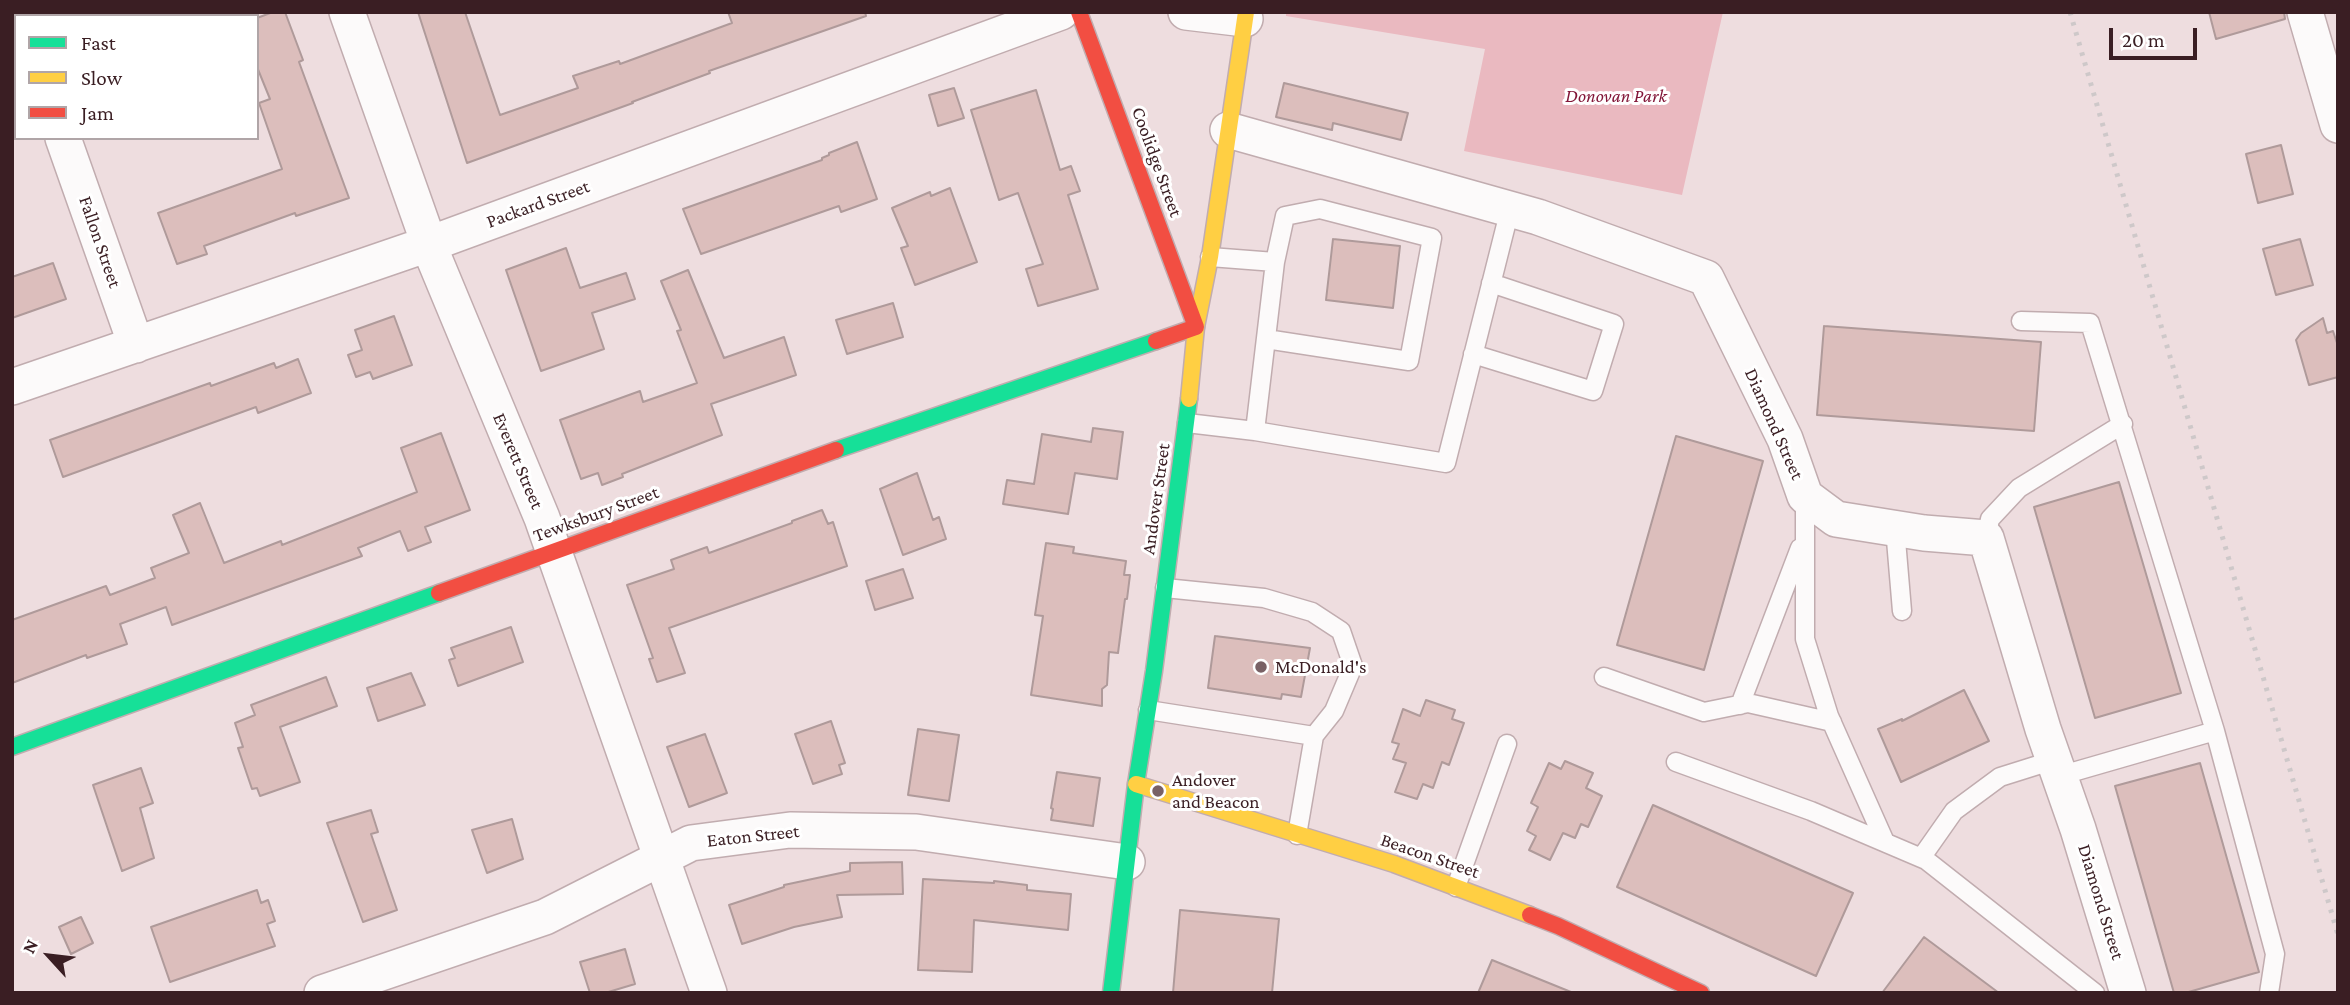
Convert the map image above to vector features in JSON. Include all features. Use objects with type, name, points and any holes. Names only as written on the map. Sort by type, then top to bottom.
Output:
[{"type":"main road","name":"Coolidge Street","points":[[1079,12],[1196,327]]},
{"type":"main road","name":"Andover Street","points":[[1111,993],[1136,785],[1187,423],[1196,327],[1210,257],[1245,16]]},
{"type":"main road","name":"Tewksbury Street","points":[[12,747],[883,433],[1196,327]]},
{"type":"main road","name":"Beacon Street","points":[[1136,785],[1394,864],[1456,887],[1558,926],[1680,988]]},
{"type":"street","name":"Everett Street","points":[[346,12],[429,244],[542,518],[709,993]]},
{"type":"street","name":"Packard Street","points":[[12,387],[429,244],[1061,12]]},
{"type":"street","points":[[1186,12],[1245,16]]},
{"type":"street","points":[[2305,12],[2338,125]]},
{"type":"street","name":"Diamond Street","points":[[1228,130],[1538,217],[1706,278],[1785,439],[1805,496],[1836,519],[1986,538],[2129,993]]},
{"type":"street","name":"Fallon Street","points":[[64,140],[136,345]]},
{"type":"street","name":"Eaton Street","points":[[322,993],[545,917],[691,842],[790,830],[916,832],[1127,862]]},
{"type":"lane","points":[[1255,431],[1275,262],[1286,216],[1320,209],[1432,237],[1409,361],[1266,339]]},
{"type":"lane","points":[[1187,423],[1255,431],[1446,463],[1510,209]]},
{"type":"lane","points":[[1210,257],[1275,262]]},
{"type":"lane","points":[[1473,354],[1593,391],[1614,324],[1491,284]]},
{"type":"lane","points":[[2021,321],[2090,323],[2215,731],[2275,954],[2269,993]]},
{"type":"lane","points":[[1986,538],[1990,519],[2019,488],[2123,424]]},
{"type":"lane","points":[[1805,496],[1805,639],[1832,722],[1885,842]]},
{"type":"lane","points":[[1895,528],[1902,611]]},
{"type":"lane","points":[[1740,705],[1804,538]]},
{"type":"lane","points":[[1165,588],[1264,598],[1312,612],[1341,631],[1353,666],[1334,711],[1314,736],[1297,835]]},
{"type":"lane","points":[[1604,677],[1704,712],[1748,703],[1832,722]]},
{"type":"lane","points":[[1148,710],[1314,736]]},
{"type":"lane","points":[[1921,858],[1954,811],[2000,777],[2057,768],[2215,731]]},
{"type":"lane","points":[[1456,887],[1507,744]]},
{"type":"lane","points":[[1675,762],[1811,811],[1921,858],[2095,993]]},
{"type":"green space","name":"Donovan Park","points":[[1286,12],[1723,12],[1682,195],[1464,151],[1485,49],[1286,16]]},
{"type":"building","points":[[273,12],[285,12],[303,60],[299,62],[349,198],[296,216],[295,213],[204,246],[207,254],[177,264],[158,213],[282,169],[259,103],[270,99],[259,72],[259,17]]},
{"type":"building","points":[[418,12],[465,12],[500,115],[578,88],[573,76],[619,61],[620,64],[732,23],[728,12],[865,12],[866,16],[709,71],[710,73],[633,103],[467,163]]},
{"type":"building","points":[[2209,12],[2284,12],[2285,19],[2216,39]]},
{"type":"building","points":[[1284,83],[1408,113],[1401,140],[1333,123],[1332,130],[1276,117]]},
{"type":"building","points":[[954,88],[964,118],[938,126],[929,95]]},
{"type":"building","points":[[1036,90],[1060,170],[1071,166],[1080,191],[1068,195],[1098,289],[1038,306],[1026,269],[1043,264],[1018,193],[999,200],[971,110]]},
{"type":"building","points":[[857,142],[877,199],[841,212],[839,206],[701,254],[683,209],[822,160],[829,153]]},
{"type":"building","points":[[2281,145],[2293,194],[2258,203],[2246,154]]},
{"type":"building","points":[[950,188],[977,262],[915,285],[901,248],[908,246],[892,208],[930,192],[931,196]]},
{"type":"building","points":[[1333,239],[1400,246],[1393,308],[1326,300]]},
{"type":"building","points":[[2300,239],[2313,285],[2276,295],[2263,249]]},
{"type":"building","points":[[566,248],[580,288],[626,273],[635,299],[592,313],[604,349],[541,371],[506,270]]},
{"type":"building","points":[[53,263],[66,299],[12,318],[12,277]]},
{"type":"building","points":[[688,270],[724,358],[784,337],[796,375],[711,404],[722,435],[622,474],[623,477],[602,485],[598,473],[581,479],[560,420],[640,391],[643,402],[697,383],[677,331],[681,330],[661,281]]},
{"type":"building","points":[[893,303],[903,337],[847,354],[836,320]]},
{"type":"building","points":[[394,316],[412,365],[373,379],[370,372],[356,377],[348,355],[362,350],[355,330]]},
{"type":"building","points":[[2323,318],[2327,333],[2333,331],[2338,346],[2338,377],[2309,385],[2296,340],[2301,333]]},
{"type":"building","points":[[1824,326],[2041,342],[2034,431],[1817,415]]},
{"type":"building","points":[[298,359],[311,393],[258,413],[256,407],[63,477],[50,440],[210,383],[211,386],[274,363],[276,368]]},
{"type":"building","points":[[1093,428],[1123,432],[1117,479],[1075,473],[1068,514],[1003,504],[1007,480],[1034,484],[1042,434],[1091,442]]},
{"type":"building","points":[[441,433],[470,510],[425,527],[431,542],[408,551],[400,531],[358,548],[362,556],[172,625],[166,607],[120,624],[127,644],[87,658],[86,655],[12,683],[12,620],[106,586],[110,595],[155,578],[151,568],[189,553],[173,515],[200,503],[224,563],[281,541],[282,545],[417,492],[401,448]]},
{"type":"building","points":[[1676,436],[1763,461],[1704,670],[1617,645]]},
{"type":"building","points":[[917,473],[933,520],[939,517],[946,539],[903,555],[880,489]]},
{"type":"building","points":[[2119,482],[2181,693],[2095,718],[2034,507]]},
{"type":"building","points":[[822,510],[828,524],[833,522],[847,566],[669,628],[685,673],[657,682],[649,659],[653,658],[627,585],[674,569],[671,560],[707,547],[709,553]]},
{"type":"building","points":[[1046,543],[1074,547],[1073,553],[1126,561],[1124,575],[1130,575],[1127,599],[1118,653],[1109,652],[1107,685],[1102,689],[1102,706],[1031,695],[1043,616],[1035,615]]},
{"type":"building","points":[[903,569],[913,598],[875,610],[866,581]]},
{"type":"building","points":[[511,627],[523,662],[458,686],[449,660],[455,658],[451,648]]},
{"type":"building","points":[[1215,636],[1310,648],[1301,697],[1282,694],[1281,699],[1208,688]]},
{"type":"building","points":[[411,673],[425,705],[378,721],[367,688]]},
{"type":"building","points":[[326,677],[337,706],[280,727],[300,782],[260,796],[257,788],[252,789],[238,748],[243,747],[235,723],[255,715],[251,705]]},
{"type":"building","points":[[1964,690],[1989,741],[1901,782],[1878,729],[1902,721]]},
{"type":"building","points":[[1426,700],[1455,710],[1452,719],[1464,723],[1449,765],[1442,762],[1433,788],[1423,784],[1417,799],[1395,792],[1406,763],[1393,759],[1399,744],[1392,742],[1403,709],[1420,716]]},
{"type":"building","points":[[831,721],[845,763],[839,765],[842,774],[813,784],[795,734]]},
{"type":"building","points":[[918,729],[959,735],[949,801],[908,795]]},
{"type":"building","points":[[705,734],[727,793],[689,807],[667,747]]},
{"type":"building","points":[[1565,761],[1593,773],[1586,788],[1602,796],[1588,827],[1581,824],[1575,838],[1563,833],[1550,860],[1529,850],[1536,836],[1527,831],[1538,807],[1531,803],[1549,763],[1561,769]]},
{"type":"building","points":[[2200,763],[2259,972],[2185,993],[2174,993],[2115,786]]},
{"type":"building","points":[[141,768],[153,803],[140,808],[154,858],[122,871],[93,785]]},
{"type":"building","points":[[1057,772],[1100,778],[1093,826],[1051,820]]},
{"type":"building","points":[[1653,805],[1853,893],[1816,976],[1617,887]]},
{"type":"building","points":[[371,810],[378,832],[371,834],[397,910],[363,922],[327,823]]},
{"type":"building","points":[[512,819],[523,859],[487,873],[472,830]]},
{"type":"building","points":[[902,862],[903,894],[837,895],[842,917],[794,927],[742,944],[729,905],[784,885],[850,871],[850,863]]},
{"type":"building","points":[[923,879],[994,881],[1027,885],[1027,890],[1071,894],[1068,930],[974,920],[972,972],[918,970]]},
{"type":"building","points":[[257,890],[261,903],[268,900],[275,921],[267,924],[275,946],[170,982],[151,927]]},
{"type":"building","points":[[1180,910],[1279,919],[1272,993],[1173,993]]},
{"type":"building","points":[[81,917],[93,943],[71,954],[59,927]]},
{"type":"building","points":[[1924,937],[1999,993],[1882,993]]},
{"type":"building","points":[[625,949],[635,984],[605,993],[590,993],[580,962]]},
{"type":"building","points":[[1492,960],[1571,992],[1571,993],[1478,993]]},
{"type":"railway","points":[[2070,12],[2338,935]]},
{"type":"traffic: fast","points":[[836,450],[1156,341]]},
{"type":"traffic: fast","points":[[1111,993],[1136,784],[1154,671],[1189,399]]},
{"type":"traffic: fast","points":[[12,747],[439,593]]},
{"type":"traffic: slow","points":[[1189,399],[1196,327],[1210,257],[1246,12]]},
{"type":"traffic: slow","points":[[1136,784],[1394,864],[1530,915]]},
{"type":"traffic: jam","points":[[1079,12],[1196,327],[1156,341]]},
{"type":"traffic: jam","points":[[439,593],[836,450]]},
{"type":"traffic: jam","points":[[1530,915],[1701,993]]},
{"type":"place","name":"McDonald's","points":[[1261,667]]},
{"type":"place","name":"Andover and Beacon","points":[[1158,791]]}]
